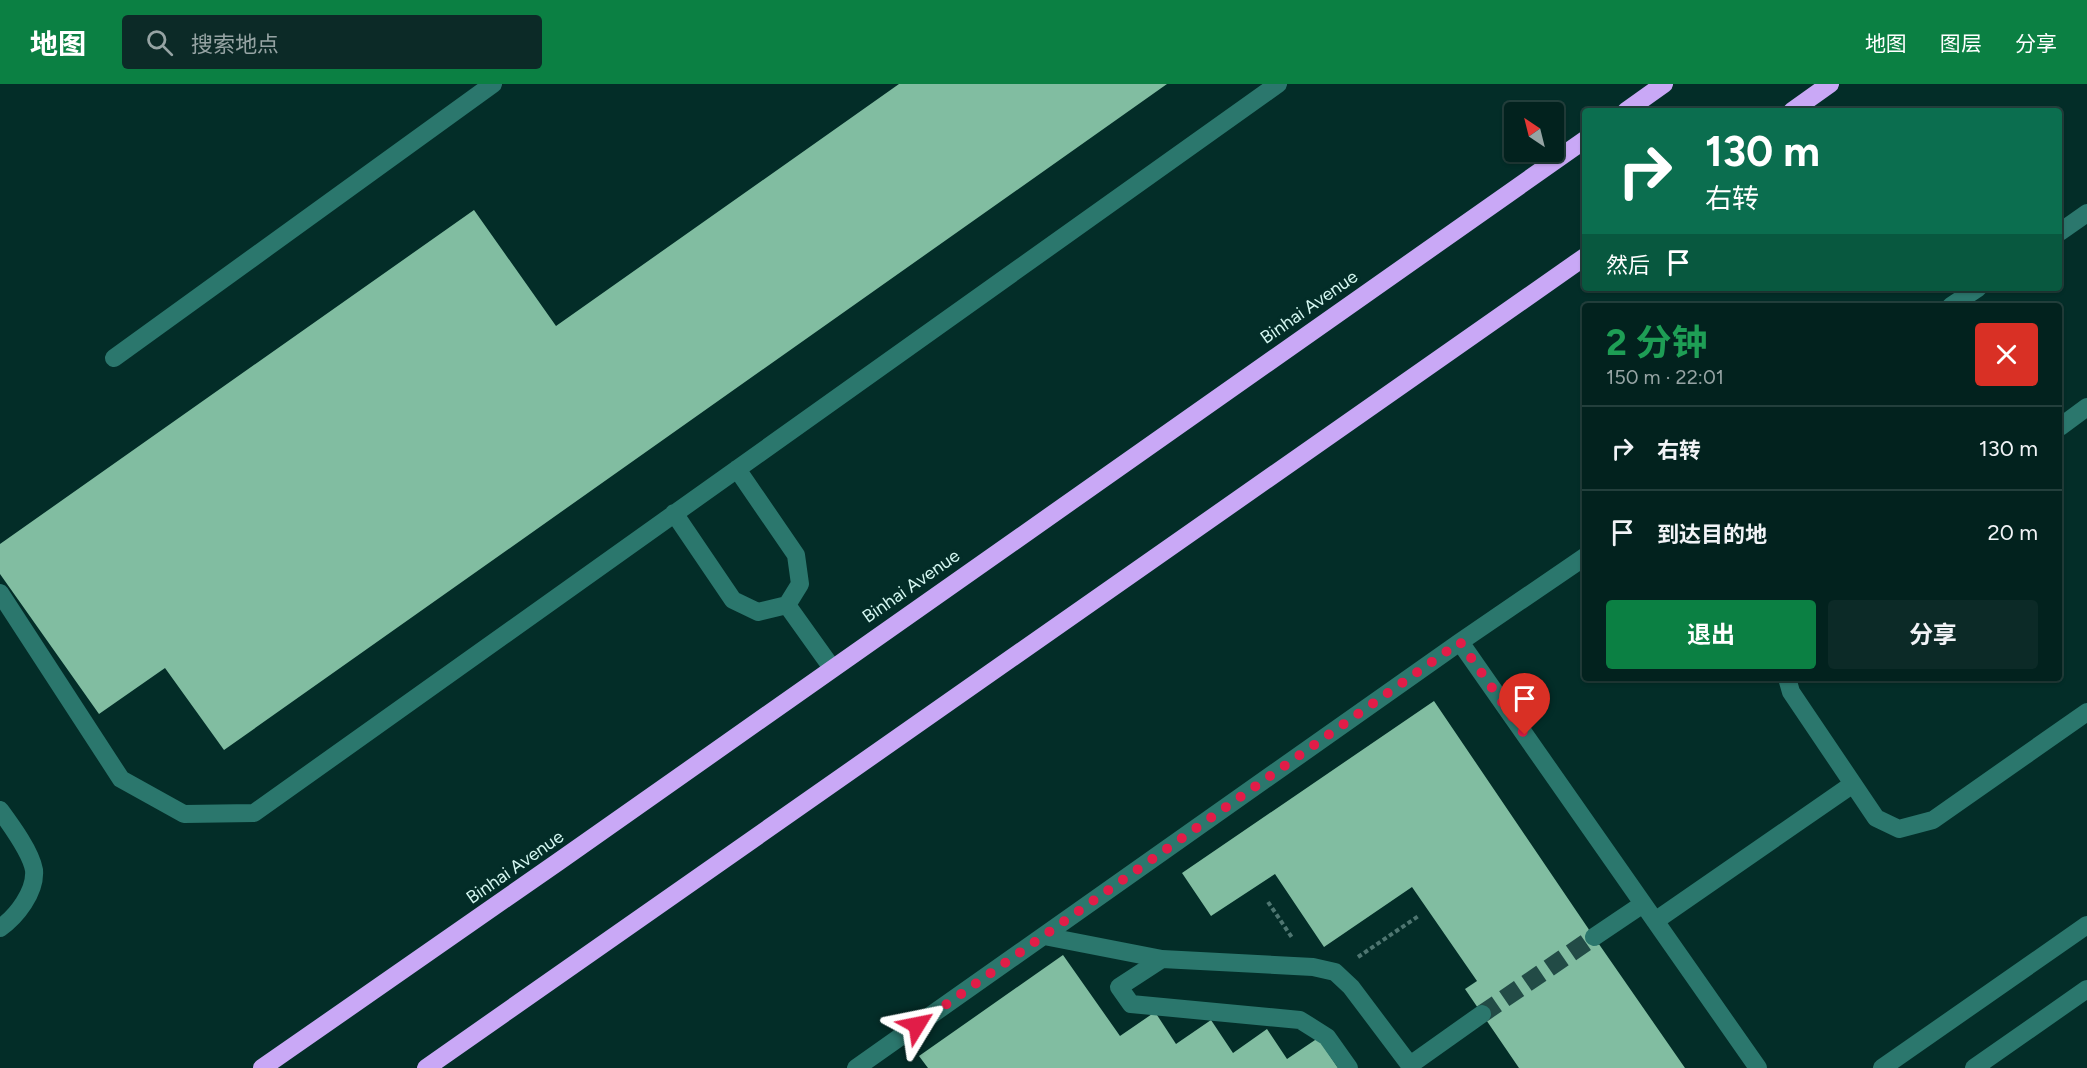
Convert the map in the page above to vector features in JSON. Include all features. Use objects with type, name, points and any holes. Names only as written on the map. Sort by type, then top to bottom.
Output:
[{"type":"highway","points":[[1630,108],[1664,84]]},
{"type":"highway","points":[[1796,108],[1830,84]]},
{"type":"highway","name":"Binhai Avenue","points":[[262,1068],[539,876],[831,668],[1582,142]]},
{"type":"highway","points":[[426,1068],[1582,259]]},
{"type":"street","points":[[114,358],[493,84]]},
{"type":"street","points":[[0,593],[122,779],[184,814],[254,813],[1278,84]]},
{"type":"street","points":[[2062,231],[2087,213]]},
{"type":"street","points":[[1956,303],[1974,291]]},
{"type":"street","points":[[2062,426],[2087,407]]},
{"type":"street","points":[[674,513],[733,600],[758,612],[787,605],[800,584],[796,555],[737,469]]},
{"type":"street","points":[[861,1066],[1460,642],[1582,559]]},
{"type":"street","points":[[787,605],[831,668]]},
{"type":"street","points":[[1460,642],[1758,1068]]},
{"type":"street","points":[[1788,681],[1791,692],[1876,818],[1899,829],[1933,820],[2087,712]]},
{"type":"street","points":[[1655,921],[1853,784]]},
{"type":"street","points":[[0,810],[21,839],[34,871],[28,898],[0,928]]},
{"type":"street","points":[[1594,936],[1643,904]]},
{"type":"street","points":[[1882,1068],[2087,925]]},
{"type":"street","points":[[1044,936],[1162,959],[1313,967],[1335,972],[1351,987],[1411,1066],[1482,1014]]},
{"type":"street","points":[[1162,959],[1119,987],[1131,1004],[1300,1020],[1327,1037],[1349,1068]]},
{"type":"street","points":[[1974,1068],[2087,989]]},
{"type":"path","points":[[1268,902],[1313,967]]},
{"type":"path","points":[[1335,972],[1420,915]]},
{"type":"building","points":[[899,84],[1167,84],[224,750],[165,668],[99,714],[0,574],[0,544],[474,210],[556,326]]},
{"type":"building","points":[[1434,701],[1685,1068],[1519,1068],[1465,989],[1477,981],[1412,887],[1324,947],[1275,874],[1211,916],[1182,873]]},
{"type":"building","points":[[1063,955],[1120,1036],[1155,1012],[1176,1044],[1211,1020],[1233,1053],[1267,1029],[1287,1059],[1318,1038],[1338,1068],[928,1068],[919,1056]]},
{"type":"tunnel","points":[[1482,1014],[1594,937]]},
{"type":"route","points":[[917,1025],[1460,642],[1525,735]]}]
